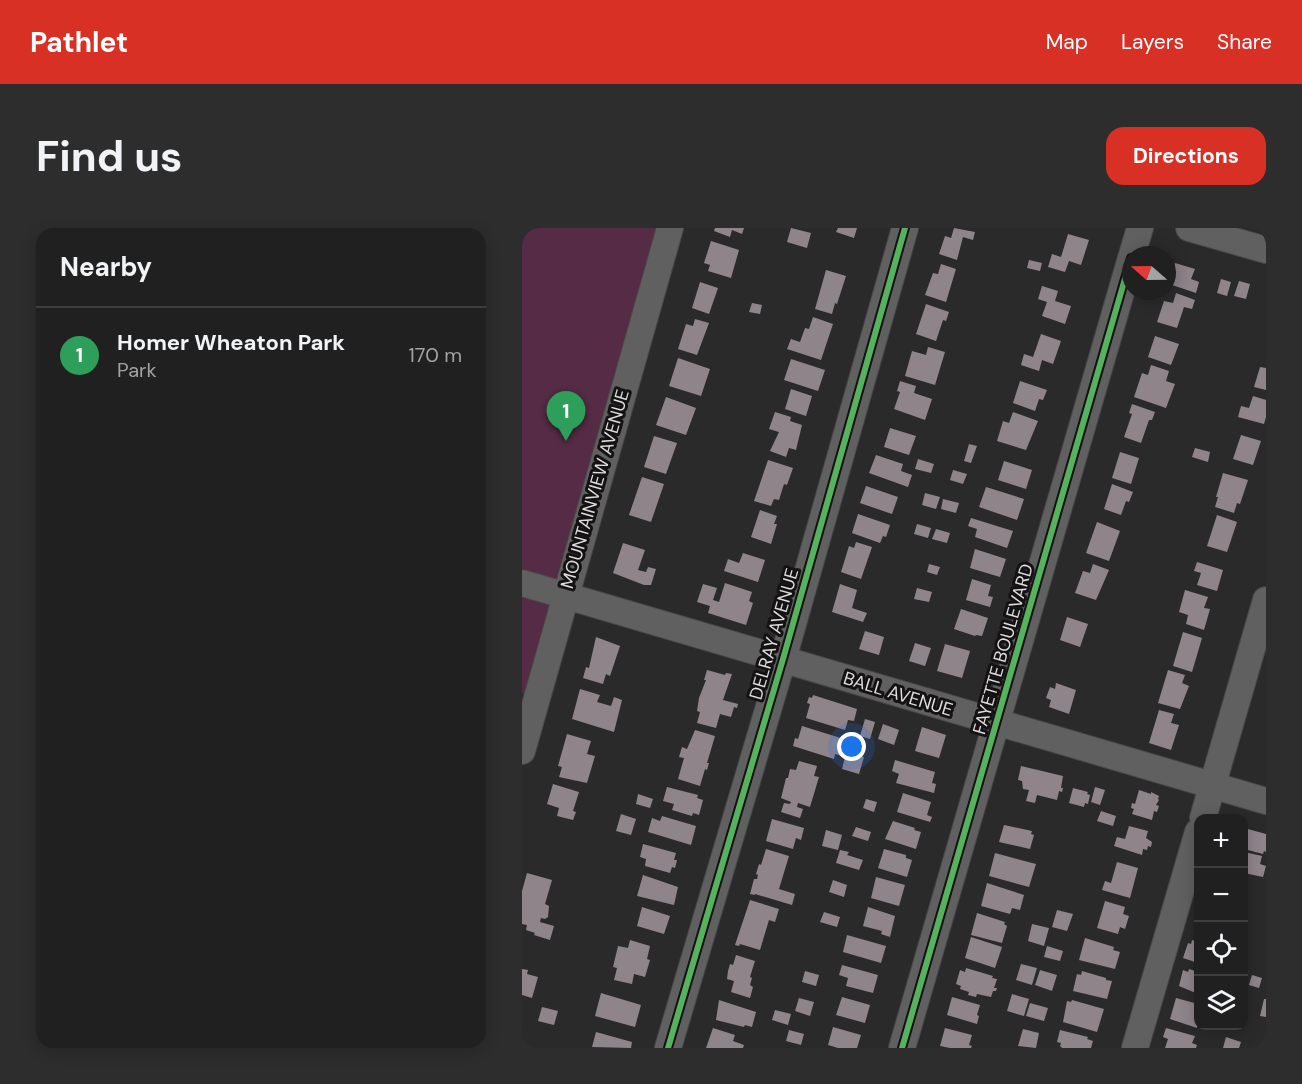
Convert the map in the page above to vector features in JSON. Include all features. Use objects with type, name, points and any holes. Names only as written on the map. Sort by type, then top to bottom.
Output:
[{"type":"street","name":"MOUNTAINVIEW AVENUE","points":[[522,751],[670,228]]},
{"type":"street","name":"DELRAY AVENUE","points":[[668,1048],[783,659],[905,228]]},
{"type":"street","name":"FAYETTE BOULEVARD","points":[[1135,246],[1140,228]]},
{"type":"street","points":[[1189,228],[1266,250]]},
{"type":"street","name":"FAYETTE BOULEVARD","points":[[902,1048],[1122,292]]},
{"type":"street","name":"BALL AVENUE","points":[[522,583],[1266,801]]},
{"type":"street","points":[[1204,814],[1266,600]]},
{"type":"street","points":[[1135,1048],[1194,846]]},
{"type":"shaded area","points":[[522,228],[670,228],[537,698],[522,693]]},
{"type":"building","points":[[715,228],[744,228],[742,234],[732,230],[730,237],[714,231]]},
{"type":"building","points":[[791,228],[811,233],[807,248],[787,242]]},
{"type":"building","points":[[838,228],[857,228],[854,238],[836,232]]},
{"type":"building","points":[[954,228],[975,232],[973,240],[963,237],[957,260],[939,254],[945,236],[951,238]]},
{"type":"building","points":[[1068,234],[1089,240],[1081,265],[1069,261],[1065,272],[1048,267],[1052,254],[1061,257]]},
{"type":"building","points":[[711,241],[739,250],[731,278],[708,271],[710,265],[704,263]]},
{"type":"building","points":[[1029,260],[1042,263],[1040,271],[1027,268]]},
{"type":"building","points":[[1176,263],[1195,269],[1191,279],[1199,282],[1196,293],[1176,286]]},
{"type":"building","points":[[941,264],[956,269],[946,302],[925,295],[933,273],[938,274]]},
{"type":"building","points":[[826,270],[846,276],[832,314],[815,309]]},
{"type":"building","points":[[1221,279],[1231,282],[1227,296],[1217,293]]},
{"type":"building","points":[[1239,281],[1250,284],[1246,299],[1234,296]]},
{"type":"building","points":[[700,282],[718,288],[709,314],[692,308]]},
{"type":"building","points":[[1042,286],[1058,291],[1055,301],[1071,306],[1065,324],[1042,316],[1047,302],[1038,299]]},
{"type":"building","points":[[1176,293],[1195,300],[1192,309],[1184,307],[1177,328],[1157,322],[1164,301],[1173,303],[1176,300]]},
{"type":"building","points":[[752,303],[762,305],[760,314],[749,312]]},
{"type":"building","points":[[926,304],[949,312],[946,321],[943,320],[936,341],[916,334]]},
{"type":"building","points":[[813,317],[833,324],[821,360],[787,349],[791,339],[800,342],[805,328],[809,329]]},
{"type":"building","points":[[695,319],[709,323],[697,355],[678,349],[686,324],[693,326]]},
{"type":"building","points":[[1041,334],[1061,341],[1053,364],[1042,360],[1039,371],[1021,365],[1024,354],[1033,357]]},
{"type":"building","points":[[1155,336],[1179,344],[1171,365],[1148,357]]},
{"type":"building","points":[[928,347],[945,352],[935,385],[905,376],[912,351],[926,355]]},
{"type":"building","points":[[678,358],[710,369],[701,396],[669,386]]},
{"type":"building","points":[[791,359],[825,370],[818,391],[784,380]]},
{"type":"building","points":[[1151,365],[1169,371],[1166,381],[1175,384],[1166,408],[1134,397],[1142,373],[1148,375]]},
{"type":"building","points":[[1260,367],[1266,368],[1266,390],[1254,387]]},
{"type":"building","points":[[900,381],[916,386],[914,393],[932,399],[925,420],[894,409],[900,392],[897,391]]},
{"type":"building","points":[[1020,381],[1047,390],[1043,400],[1039,399],[1035,411],[1013,403]]},
{"type":"building","points":[[791,389],[812,396],[806,416],[785,409]]},
{"type":"building","points":[[1253,396],[1266,400],[1264,424],[1238,417],[1241,406],[1249,408]]},
{"type":"building","points":[[666,397],[696,408],[686,435],[656,425]]},
{"type":"building","points":[[1132,404],[1155,412],[1152,420],[1149,420],[1141,443],[1124,437],[1132,414],[1129,413]]},
{"type":"building","points":[[775,412],[791,417],[790,421],[802,425],[796,450],[789,448],[786,457],[770,451],[779,432],[769,429]]},
{"type":"building","points":[[1013,412],[1038,421],[1026,450],[997,441],[1003,421],[1009,423]]},
{"type":"building","points":[[890,428],[916,436],[909,455],[884,447]]},
{"type":"building","points":[[1241,435],[1261,441],[1253,465],[1233,459]]},
{"type":"building","points":[[654,436],[677,443],[666,474],[644,467]]},
{"type":"building","points":[[969,444],[977,446],[971,463],[964,461]]},
{"type":"building","points":[[1195,448],[1210,452],[1208,462],[1192,457]]},
{"type":"building","points":[[1120,452],[1139,458],[1131,484],[1112,478]]},
{"type":"building","points":[[876,455],[903,464],[901,471],[912,475],[908,487],[869,473]]},
{"type":"building","points":[[918,459],[934,464],[931,473],[915,469]]},
{"type":"building","points":[[768,460],[793,468],[787,485],[784,484],[779,500],[774,499],[771,506],[754,501]]},
{"type":"building","points":[[1004,461],[1032,470],[1026,489],[998,480]]},
{"type":"building","points":[[953,470],[967,474],[963,484],[950,480]]},
{"type":"building","points":[[1223,473],[1248,480],[1240,504],[1237,503],[1234,513],[1215,507]]},
{"type":"building","points":[[642,477],[664,484],[651,522],[629,515]]},
{"type":"building","points":[[1112,484],[1133,492],[1129,502],[1126,501],[1121,515],[1104,509]]},
{"type":"building","points":[[866,486],[898,497],[892,514],[860,503]]},
{"type":"building","points":[[986,487],[1024,499],[1017,520],[979,507]]},
{"type":"building","points":[[925,493],[940,497],[936,509],[922,505]]},
{"type":"building","points":[[943,499],[959,503],[956,513],[941,509]]},
{"type":"building","points":[[760,510],[777,516],[771,544],[751,537]]},
{"type":"building","points":[[858,514],[890,525],[886,537],[883,536],[880,543],[852,533]]},
{"type":"building","points":[[1217,515],[1237,522],[1227,552],[1207,546]]},
{"type":"building","points":[[971,518],[1013,531],[1007,548],[975,537],[977,529],[968,526]]},
{"type":"building","points":[[1097,522],[1120,531],[1109,561],[1086,553]]},
{"type":"building","points":[[917,524],[931,528],[928,538],[914,534]]},
{"type":"building","points":[[936,529],[950,533],[947,543],[932,539]]},
{"type":"building","points":[[856,542],[872,547],[861,579],[841,572],[849,546],[854,548]]},
{"type":"building","points":[[623,543],[645,550],[638,570],[646,572],[648,567],[656,569],[651,585],[644,585],[613,573]]},
{"type":"building","points":[[975,549],[1006,559],[1000,577],[970,568]]},
{"type":"building","points":[[743,553],[765,560],[758,582],[724,571],[728,559],[739,563]]},
{"type":"building","points":[[1197,562],[1223,570],[1217,591],[1197,585],[1201,573],[1194,571]]},
{"type":"building","points":[[929,564],[940,567],[937,575],[927,572]]},
{"type":"building","points":[[1093,564],[1109,570],[1096,600],[1075,593],[1083,571],[1090,573]]},
{"type":"building","points":[[972,579],[991,585],[988,596],[993,597],[990,607],[966,600]]},
{"type":"building","points":[[725,583],[752,592],[749,601],[753,603],[746,625],[708,613],[710,606],[697,602],[703,584],[717,588],[713,600],[719,602]]},
{"type":"building","points":[[840,584],[857,590],[852,608],[867,613],[863,622],[832,612]]},
{"type":"building","points":[[917,588],[932,592],[929,602],[914,599]]},
{"type":"building","points":[[1185,590],[1208,597],[1204,608],[1210,609],[1204,630],[1186,624],[1188,615],[1179,612]]},
{"type":"building","points":[[961,609],[988,618],[982,636],[954,629]]},
{"type":"building","points":[[1067,617],[1088,624],[1080,647],[1060,640]]},
{"type":"building","points":[[865,631],[884,637],[879,655],[859,649]]},
{"type":"building","points":[[1183,632],[1202,638],[1192,672],[1173,666]]},
{"type":"building","points":[[596,637],[620,646],[610,676],[606,674],[603,684],[583,678],[586,667],[589,668]]},
{"type":"building","points":[[915,643],[931,648],[925,666],[909,661]]},
{"type":"building","points":[[945,644],[970,651],[962,678],[937,671]]},
{"type":"building","points":[[707,670],[725,675],[726,673],[732,674],[723,700],[738,704],[737,708],[734,707],[731,717],[720,714],[716,728],[697,723],[700,712],[697,711],[699,698]]},
{"type":"building","points":[[1168,670],[1185,675],[1182,683],[1189,686],[1180,709],[1158,703]]},
{"type":"building","points":[[1056,683],[1076,690],[1069,714],[1049,707],[1051,700],[1046,698],[1050,687],[1055,689]]},
{"type":"building","points":[[580,689],[600,695],[597,702],[611,706],[614,697],[622,700],[614,732],[572,719]]},
{"type":"building","points":[[813,695],[857,709],[854,721],[848,720],[845,730],[806,718],[810,704],[807,703],[809,697],[812,698]]},
{"type":"building","points":[[1159,710],[1174,714],[1171,723],[1179,725],[1171,750],[1149,743]]},
{"type":"building","points":[[865,719],[875,722],[870,739],[860,736]]},
{"type":"building","points":[[883,724],[899,730],[894,745],[878,739]]},
{"type":"building","points":[[802,726],[847,740],[842,756],[835,754],[834,759],[793,746]]},
{"type":"building","points":[[922,727],[946,735],[939,758],[915,751]]},
{"type":"building","points":[[695,730],[715,736],[707,770],[705,769],[700,786],[678,779],[684,758],[679,757],[682,747],[687,749]]},
{"type":"building","points":[[567,734],[591,741],[587,754],[595,756],[587,783],[559,777],[562,767],[558,766]]},
{"type":"building","points":[[851,753],[864,757],[859,774],[842,769],[845,757],[849,758]]},
{"type":"building","points":[[895,760],[935,772],[932,783],[936,784],[934,793],[896,783],[899,774],[892,771]]},
{"type":"building","points":[[799,761],[817,766],[814,776],[819,777],[810,807],[798,803],[797,807],[803,809],[800,818],[781,812],[784,803],[790,804],[791,802],[781,798],[786,778],[788,778],[790,769],[796,770]]},
{"type":"building","points":[[1021,766],[1063,776],[1062,792],[1059,791],[1057,800],[1037,795],[1035,803],[1026,801],[1029,790],[1023,789],[1022,781],[1018,780]]},
{"type":"building","points":[[553,784],[579,792],[573,811],[576,812],[573,820],[557,816],[559,808],[547,804]]},
{"type":"building","points":[[667,787],[698,795],[697,798],[703,800],[699,815],[693,813],[692,816],[672,810],[674,804],[663,801]]},
{"type":"building","points":[[1095,787],[1105,790],[1100,805],[1091,802]]},
{"type":"building","points":[[1073,788],[1088,792],[1087,794],[1090,795],[1088,804],[1085,803],[1084,807],[1069,803]]},
{"type":"building","points":[[1139,790],[1159,796],[1156,805],[1159,806],[1157,812],[1154,811],[1152,820],[1132,814],[1134,809],[1131,808],[1132,803],[1135,804]]},
{"type":"building","points":[[903,793],[931,802],[927,815],[932,817],[930,822],[897,812]]},
{"type":"building","points":[[638,794],[653,799],[650,808],[636,804]]},
{"type":"building","points":[[866,799],[877,802],[874,812],[863,808]]},
{"type":"building","points":[[1101,811],[1116,816],[1113,826],[1097,821]]},
{"type":"building","points":[[621,814],[636,819],[631,835],[616,831]]},
{"type":"building","points":[[662,816],[696,826],[691,845],[648,832],[652,818],[660,821]]},
{"type":"building","points":[[772,819],[804,828],[801,840],[796,838],[793,849],[766,841]]},
{"type":"building","points":[[893,821],[921,832],[916,849],[885,839]]},
{"type":"building","points":[[1004,825],[1032,831],[1031,834],[1034,835],[1030,849],[999,842]]},
{"type":"building","points":[[1129,826],[1148,831],[1146,838],[1152,842],[1151,847],[1148,846],[1147,850],[1143,849],[1142,855],[1114,846],[1117,837],[1125,839]]},
{"type":"building","points":[[856,827],[871,832],[868,841],[852,836]]},
{"type":"building","points":[[1248,829],[1266,834],[1266,852],[1264,851],[1263,854],[1248,850]]},
{"type":"building","points":[[826,830],[842,835],[838,850],[822,846]]},
{"type":"building","points":[[643,844],[676,853],[675,868],[672,867],[670,873],[645,866],[646,859],[640,857]]},
{"type":"building","points":[[766,849],[789,856],[779,889],[795,894],[792,905],[750,894]]},
{"type":"building","points":[[884,849],[906,855],[906,858],[912,860],[907,877],[878,868]]},
{"type":"building","points":[[840,850],[863,860],[859,870],[836,863]]},
{"type":"building","points":[[995,853],[1036,864],[1029,887],[989,876]]},
{"type":"building","points":[[1248,853],[1262,856],[1260,864],[1266,866],[1263,877],[1248,874]]},
{"type":"building","points":[[1117,862],[1138,868],[1130,898],[1102,890],[1105,881],[1111,883]]},
{"type":"building","points":[[527,873],[552,880],[545,904],[549,906],[548,917],[541,918],[540,922],[554,926],[550,940],[534,935],[535,933],[526,930],[527,925],[522,924],[522,891]]},
{"type":"building","points":[[643,875],[678,887],[674,905],[637,896]]},
{"type":"building","points":[[876,877],[905,885],[899,906],[871,898]]},
{"type":"building","points":[[833,880],[847,885],[844,897],[829,892]]},
{"type":"building","points":[[987,883],[1024,895],[1020,910],[1012,908],[1010,914],[981,906]]},
{"type":"building","points":[[750,900],[779,909],[775,922],[769,920],[760,950],[740,944],[735,945]]},
{"type":"building","points":[[1105,901],[1125,907],[1123,914],[1129,916],[1125,929],[1120,927],[1118,934],[1097,928]]},
{"type":"building","points":[[642,907],[670,916],[664,934],[637,926]]},
{"type":"building","points":[[868,907],[895,916],[890,937],[881,934],[882,931],[863,926]]},
{"type":"building","points":[[1057,910],[1073,914],[1067,931],[1052,927]]},
{"type":"building","points":[[824,912],[840,917],[837,927],[820,922]]},
{"type":"building","points":[[977,913],[1005,922],[1007,926],[1002,943],[971,935]]},
{"type":"building","points":[[1032,924],[1049,928],[1044,946],[1028,941]]},
{"type":"building","points":[[847,935],[886,946],[881,963],[843,952]]},
{"type":"building","points":[[971,937],[1002,947],[995,968],[965,958]]},
{"type":"building","points":[[1085,938],[1114,947],[1113,950],[1120,952],[1115,969],[1079,960]]},
{"type":"building","points":[[630,940],[650,946],[647,959],[650,960],[645,977],[634,974],[632,984],[614,980],[617,968],[613,967],[618,946],[628,948]]},
{"type":"building","points":[[1192,940],[1194,941],[1194,962],[1183,958],[1188,943],[1191,944]]},
{"type":"building","points":[[1047,946],[1063,951],[1060,961],[1044,957]]},
{"type":"building","points":[[736,955],[755,961],[750,977],[752,978],[750,985],[753,987],[750,998],[731,992],[734,981],[727,979],[728,971]]},
{"type":"building","points":[[1021,964],[1037,968],[1032,985],[1016,980]]},
{"type":"building","points":[[842,965],[878,975],[873,993],[846,986],[848,978],[839,975]]},
{"type":"building","points":[[966,968],[997,979],[994,988],[997,988],[996,991],[993,991],[991,997],[968,995],[969,992],[960,989],[961,986],[956,984],[960,970],[965,972]]},
{"type":"building","points":[[522,969],[528,970],[527,974],[538,977],[532,998],[522,995]]},
{"type":"building","points":[[1189,969],[1194,971],[1194,992],[1179,986],[1183,970],[1188,972]]},
{"type":"building","points":[[1040,970],[1057,975],[1052,991],[1035,985]]},
{"type":"building","points":[[805,971],[819,975],[816,986],[802,982]]},
{"type":"building","points":[[1082,971],[1112,981],[1107,999],[1073,991],[1077,974],[1081,975]]},
{"type":"building","points":[[1252,975],[1262,978],[1259,988],[1249,985]]},
{"type":"building","points":[[601,993],[641,1005],[635,1027],[595,1016]]},
{"type":"building","points":[[1012,994],[1029,999],[1024,1016],[1007,1011]]},
{"type":"building","points":[[842,997],[870,1005],[865,1023],[836,1015]]},
{"type":"building","points":[[952,997],[980,1005],[977,1024],[947,1015]]},
{"type":"building","points":[[799,998],[814,1002],[810,1016],[795,1011]]},
{"type":"building","points":[[1176,998],[1194,1003],[1194,1027],[1170,1019]]},
{"type":"building","points":[[1264,999],[1266,999],[1266,1017],[1260,1016]]},
{"type":"building","points":[[719,1000],[756,1012],[752,1027],[716,1020]]},
{"type":"building","points":[[1072,1000],[1104,1009],[1097,1032],[1063,1022],[1067,1001]]},
{"type":"building","points":[[1030,1003],[1048,1008],[1044,1021],[1026,1016]]},
{"type":"building","points":[[542,1007],[558,1011],[554,1025],[538,1021]]},
{"type":"building","points":[[775,1010],[791,1014],[788,1025],[772,1020]]},
{"type":"building","points":[[833,1027],[861,1035],[857,1048],[838,1048],[828,1045]]},
{"type":"building","points":[[713,1028],[735,1035],[733,1041],[744,1045],[743,1048],[706,1048]]},
{"type":"building","points":[[945,1028],[972,1035],[969,1045],[972,1046],[971,1048],[940,1046]]},
{"type":"building","points":[[1166,1028],[1195,1036],[1192,1043],[1197,1045],[1196,1048],[1165,1048],[1168,1039],[1163,1037]]},
{"type":"building","points":[[1023,1029],[1039,1033],[1036,1048],[1018,1046]]},
{"type":"building","points":[[789,1030],[804,1034],[801,1045],[786,1041]]},
{"type":"building","points":[[1060,1030],[1088,1037],[1087,1039],[1093,1041],[1091,1048],[1062,1048],[1061,1043],[1057,1042]]},
{"type":"building","points":[[596,1032],[632,1042],[631,1048],[592,1047]]},
{"type":"building","points":[[1226,1037],[1241,1042],[1239,1048],[1223,1048]]},
{"type":"cycle path","points":[[668,1048],[783,659],[905,228]]},
{"type":"cycle path","points":[[902,1048],[1122,289]]},
{"type":"place","name":"Homer Wheaton Park","points":[[566,441]]}]
